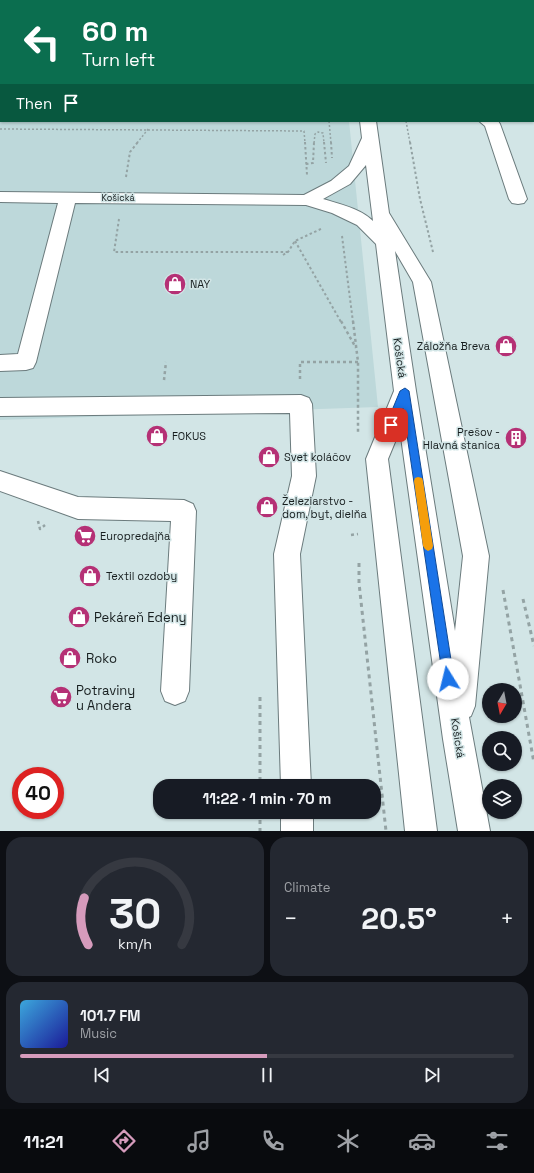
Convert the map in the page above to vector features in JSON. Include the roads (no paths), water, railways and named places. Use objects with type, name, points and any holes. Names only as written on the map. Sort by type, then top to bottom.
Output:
[{"type":"street","points":[[488,122],[492,124],[518,199]]},
{"type":"street","name":"Košická","points":[[307,200],[336,186],[348,177],[360,163],[369,129]]},
{"type":"street","name":"Košická","points":[[369,129],[383,241],[405,391],[458,739],[474,831]]},
{"type":"street","name":"Košická","points":[[0,197],[307,200],[338,209],[363,221],[383,241]]},
{"type":"street","points":[[0,363],[26,362],[68,198]]},
{"type":"street","points":[[379,209],[422,282],[476,556],[458,739]]},
{"type":"street","points":[[405,391],[377,459],[421,831]]},
{"type":"street","points":[[0,407],[301,404],[304,476],[287,554],[296,779]]},
{"type":"street","points":[[0,481],[78,508],[184,511],[175,691]]},
{"type":"street","points":[[297,819],[298,831]]},
{"type":"place","name":"NAY","points":[[175,284]]},
{"type":"place","name":"Záložňa Breva","points":[[506,346]]},
{"type":"place","name":"FOKUS","points":[[157,436]]},
{"type":"place","name":"Prešov - Hlavná stanica","points":[[516,438]]},
{"type":"place","name":"Svet koláčov","points":[[269,457]]},
{"type":"place","name":"Železiarstvo - dom, byt, dielňa","points":[[267,507]]},
{"type":"place","name":"Europredajňa","points":[[85,536]]},
{"type":"place","name":"Textil ozdoby","points":[[90,576]]},
{"type":"place","name":"Pekáreň Edeny","points":[[79,617]]},
{"type":"place","name":"Roko","points":[[70,658]]},
{"type":"place","name":"Potraviny u Andera","points":[[61,697]]}]
